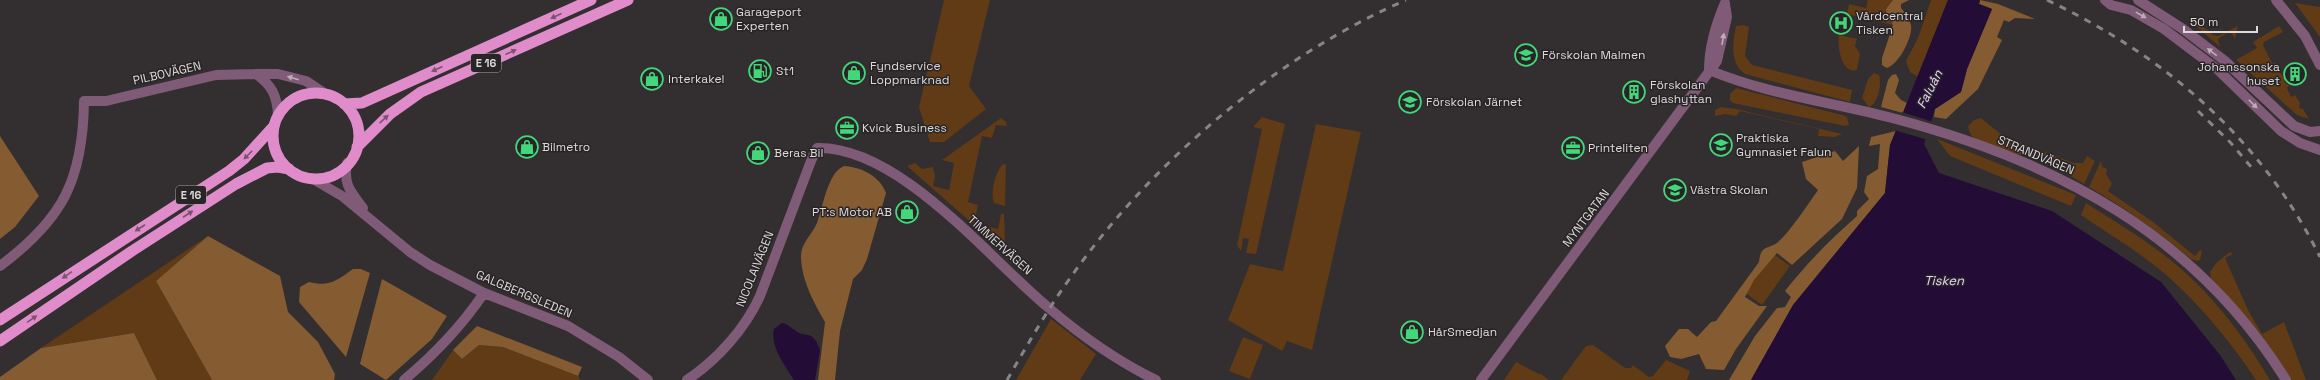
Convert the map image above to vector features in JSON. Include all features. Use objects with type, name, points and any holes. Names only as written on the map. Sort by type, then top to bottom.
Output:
[{"type":"highway","name":"E 16","points":[[344,104],[362,104],[591,0]]},
{"type":"highway","name":"E 16","points":[[0,341],[116,261],[236,184],[267,168],[278,167],[289,169],[313,179],[332,175],[347,163],[357,148],[390,114],[421,92],[628,0]]},
{"type":"highway","name":"E 16","points":[[0,320],[244,159],[276,120],[283,108],[299,96],[313,93],[327,95],[344,104],[352,114],[358,126],[359,134],[357,148]]},
{"type":"highway","points":[[276,120],[275,147],[289,169]]},
{"type":"street","points":[[2105,0],[2111,4],[2131,10],[2164,29],[2222,73],[2281,131],[2300,142],[2320,150]]},
{"type":"street","points":[[2138,0],[2183,29],[2225,61],[2289,122],[2300,129],[2320,132]]},
{"type":"street","name":"MYNTGATAN","points":[[1481,380],[1670,127],[1709,70],[1717,61],[1721,50],[1727,17],[1726,2]]},
{"type":"street","points":[[2279,3],[2305,36],[2320,65]]},
{"type":"street","name":"STRANDVÄGEN","points":[[1709,70],[1756,87],[1897,119],[1954,136],[2063,180],[2122,211],[2164,242],[2206,280],[2251,331],[2286,380]]},
{"type":"street","points":[[256,74],[272,89],[277,101],[276,120]]},
{"type":"street","name":"PILBOVÄGEN","points":[[0,266],[22,250],[47,226],[62,203],[74,176],[81,152],[84,101],[106,100],[216,75],[256,74],[278,74],[306,81],[327,95]]},
{"type":"street","name":"NICOLAIVÄGEN","points":[[687,380],[733,339],[751,316],[817,148]]},
{"type":"street","name":"TIMMERVÄGEN","points":[[817,148],[839,149],[879,166],[913,186],[1049,308],[1112,357],[1156,380]]},
{"type":"street","name":"GALGBERGSLEDEN","points":[[347,163],[345,176],[347,186],[370,218]]},
{"type":"street","name":"GALGBERGSLEDEN","points":[[313,179],[342,196],[410,252],[484,294],[568,326],[618,357],[648,380]]},
{"type":"street","points":[[404,380],[433,356],[452,336],[484,294]]},
{"type":"shaded area","points":[[944,0],[990,0],[969,86],[986,109],[944,142],[930,142],[919,107]]},
{"type":"shaded area","points":[[1868,0],[1909,0],[1901,4],[1901,8],[1911,25],[1909,37],[1903,52],[1894,64],[1889,67],[1884,67],[1882,61],[1893,25],[1847,14],[1849,4],[1866,8]]},
{"type":"shaded area","points":[[1893,0],[1909,0],[1901,4],[1901,8],[1909,20],[1911,30],[1904,50],[1896,61],[1887,68],[1882,65],[1882,58],[1893,25],[1891,20],[1887,21],[1886,9]]},
{"type":"shaded area","points":[[1931,0],[1948,0],[1918,77],[1910,72],[1906,61],[1918,38]]},
{"type":"shaded area","points":[[1980,0],[1998,4],[2035,19],[2015,18],[2009,22],[2004,20],[1997,37],[2002,40],[1978,89],[1946,119],[1934,117],[1935,109],[1961,92],[1967,69],[1992,9],[1979,4]]},
{"type":"shaded area","points":[[2295,3],[2320,7],[2320,37]]},
{"type":"shaded area","points":[[2194,19],[2213,35],[2218,36],[2238,26],[2235,39],[2230,31],[2218,39],[2220,47],[2189,20]]},
{"type":"shaded area","points":[[1743,25],[1749,27],[1745,56],[1752,65],[1852,90],[1850,102],[1745,74],[1736,64],[1733,52],[1736,26]]},
{"type":"shaded area","points":[[2279,26],[2283,32],[2264,42],[2263,45],[2272,63],[2277,63],[2275,66],[2284,78],[2285,83],[2289,85],[2287,88],[2291,97],[2295,95],[2300,103],[2299,108],[2303,109],[2309,119],[2297,115],[2236,60],[2257,48],[2253,42]]},
{"type":"shaded area","points":[[1839,35],[1857,39],[1855,46],[1860,54],[1857,70],[1847,68],[1844,64],[1841,58]]},
{"type":"shaded area","points":[[1874,73],[1879,75],[1880,88],[1875,102],[1869,107],[1862,98],[1868,79]]},
{"type":"shaded area","points":[[1896,74],[1899,80],[1895,93],[1901,100],[1907,103],[1903,113],[1881,107],[1888,80],[1892,75]]},
{"type":"shaded area","points":[[1736,88],[1842,115],[1847,117],[1849,125],[1845,126],[1733,103],[1730,100],[1730,94]]},
{"type":"shaded area","points":[[1721,107],[1736,109],[1842,134],[1835,137],[1818,136],[1819,129],[1740,111],[1736,116],[1725,114],[1715,116],[1715,110]]},
{"type":"shaded area","points":[[1262,117],[1285,124],[1256,254],[1246,253],[1249,239],[1243,238],[1241,251],[1237,245],[1262,129],[1253,127]]},
{"type":"shaded area","points":[[1001,118],[1006,122],[1007,126],[996,125],[992,138],[982,136],[968,202],[978,205],[974,224],[998,229],[1001,214],[1004,214],[1005,242],[1004,245],[999,247],[907,166],[915,163],[922,169],[933,167],[935,177],[933,186],[949,190],[954,163],[942,160]]},
{"type":"shaded area","points":[[1981,118],[2003,136],[2073,163],[2083,163],[2087,156],[2095,161],[2084,184],[2044,161],[2013,153],[1983,143],[1976,139],[1971,135],[1968,126],[1974,120]]},
{"type":"shaded area","points":[[1316,124],[1361,132],[1312,350],[1287,341],[1282,351],[1228,320],[1250,264],[1283,271]]},
{"type":"shaded area","points":[[1896,131],[1890,145],[1885,193],[1793,305],[1751,380],[1729,380],[1755,336],[1777,308],[1785,307],[1791,297],[1785,291],[1819,252],[1857,216],[1857,211],[1869,199],[1864,192],[1867,176],[1878,169],[1880,144],[1869,146],[1871,137]]},
{"type":"shaded area","points":[[0,136],[39,196],[15,227],[0,239]]},
{"type":"shaded area","points":[[1937,139],[2076,195],[2071,206],[1950,156]]},
{"type":"shaded area","points":[[1859,146],[1857,188],[1842,219],[1792,265],[1777,253],[1754,280],[1745,297],[1759,306],[1767,306],[1736,349],[1724,370],[1706,369],[1699,354],[1681,359],[1670,357],[1665,346],[1679,329],[1688,329],[1697,337],[1711,322],[1716,321],[1759,262],[1761,252],[1783,238],[1818,190],[1806,179],[1802,162],[1835,151],[1843,161]]},
{"type":"shaded area","points":[[2101,161],[2102,167],[2107,169],[2106,174],[2112,184],[2108,191],[2153,222],[2195,256],[2200,250],[2202,251],[2200,260],[2197,261],[2191,259],[2142,221],[2089,187]]},
{"type":"shaded area","points":[[1006,164],[1005,206],[994,203],[993,194],[997,173],[1002,165]]},
{"type":"shaded area","points":[[844,166],[863,170],[875,177],[886,193],[867,259],[862,270],[853,279],[840,331],[835,380],[818,380],[825,322],[806,284],[802,267],[801,253],[804,244],[815,228],[826,192],[833,176]]},
{"type":"shaded area","points":[[2086,203],[2166,256],[2190,277],[2224,313],[2253,353],[2270,380],[2256,380],[2208,316],[2164,273],[2081,215]]},
{"type":"shaded area","points":[[208,236],[156,281],[212,380],[157,380],[134,333],[41,348]]},
{"type":"shaded area","points":[[208,236],[280,276],[288,312],[318,342],[335,374],[334,380],[212,380],[156,281]]},
{"type":"shaded area","points":[[2230,252],[2233,254],[2225,258],[2248,310],[2262,334],[2284,322],[2306,380],[2291,380],[2261,335],[2211,278],[2210,272],[2217,262]]},
{"type":"shaded area","points":[[1772,253],[1790,266],[1762,305],[1744,292]]},
{"type":"shaded area","points":[[353,269],[361,269],[370,273],[346,357],[299,302],[300,287],[309,282],[322,284],[332,282]]},
{"type":"shaded area","points":[[382,279],[447,316],[432,339],[386,380],[360,364]]},
{"type":"shaded area","points":[[1051,319],[1096,354],[1080,380],[1016,380]]},
{"type":"shaded area","points":[[477,326],[582,367],[578,376],[503,347],[479,345],[462,359],[453,350]]},
{"type":"shaded area","points":[[134,333],[157,380],[0,380],[0,377],[41,348]]},
{"type":"shaded area","points":[[1243,337],[1263,345],[1250,379],[1229,371]]},
{"type":"shaded area","points":[[479,345],[503,347],[578,376],[581,380],[432,380],[453,350],[462,359]]},
{"type":"shaded area","points":[[1593,345],[1625,368],[1631,368],[1633,365],[1649,377],[1653,376],[1666,360],[1690,371],[1687,380],[1561,380],[1586,346]]},
{"type":"shaded area","points":[[1516,362],[1541,374],[1549,380],[1504,380]]},
{"type":"water","name":"Tisken","points":[[1948,0],[1980,0],[1979,4],[1992,9],[1967,69],[1961,92],[1935,109],[1924,144],[1939,173],[2052,211],[2161,282],[2220,355],[2236,380],[1751,380],[1793,305],[1885,193],[1890,145]]},
{"type":"water","points":[[782,323],[800,333],[812,336],[817,343],[820,350],[815,380],[794,380],[779,356],[773,336],[774,329]]},
{"type":"pier","points":[[1902,112],[1933,122],[1928,140],[1894,130]]},
{"type":"railway","points":[[1007,380],[1047,313],[1073,274],[1105,232],[1141,191],[1180,152],[1222,115],[1265,81],[1311,50],[1358,23],[1406,0]]},
{"type":"railway","points":[[2047,0],[2090,22],[2131,47],[2170,75],[2206,105],[2239,139],[2269,175],[2296,214],[2320,257]]},
{"type":"railway","points":[[2198,111],[2230,142],[2252,168]]},
{"type":"place","name":"Garageport Experten","points":[[721,19]]},
{"type":"place","name":"Vårdcentral Tisken","points":[[1841,23]]},
{"type":"place","name":"Förskolan Malmen","points":[[1526,55]]},
{"type":"place","name":"St1","points":[[760,71]]},
{"type":"place","name":"Fyndservice Loppmarknad","points":[[854,73]]},
{"type":"place","name":"Johanssonska huset","points":[[2295,74]]},
{"type":"place","name":"Interkakel","points":[[652,79]]},
{"type":"place","name":"Förskolan glashyttan","points":[[1634,92]]},
{"type":"place","name":"Förskolan Järnet","points":[[1410,102]]},
{"type":"place","name":"Kvick Business","points":[[847,128]]},
{"type":"place","name":"Praktiska Gymnasiet Falun","points":[[1721,145]]},
{"type":"place","name":"Bilmetro","points":[[527,147]]},
{"type":"place","name":"Printeliten","points":[[1573,148]]},
{"type":"place","name":"Beras Bil","points":[[758,153]]},
{"type":"place","name":"Västra Skolan","points":[[1675,190]]},
{"type":"place","name":"PT:s Motor AB","points":[[907,212]]},
{"type":"place","name":"HårSmedjan","points":[[1412,332]]},
{"type":"water label","name":"Faluån","points":[[1929,89]]}]
